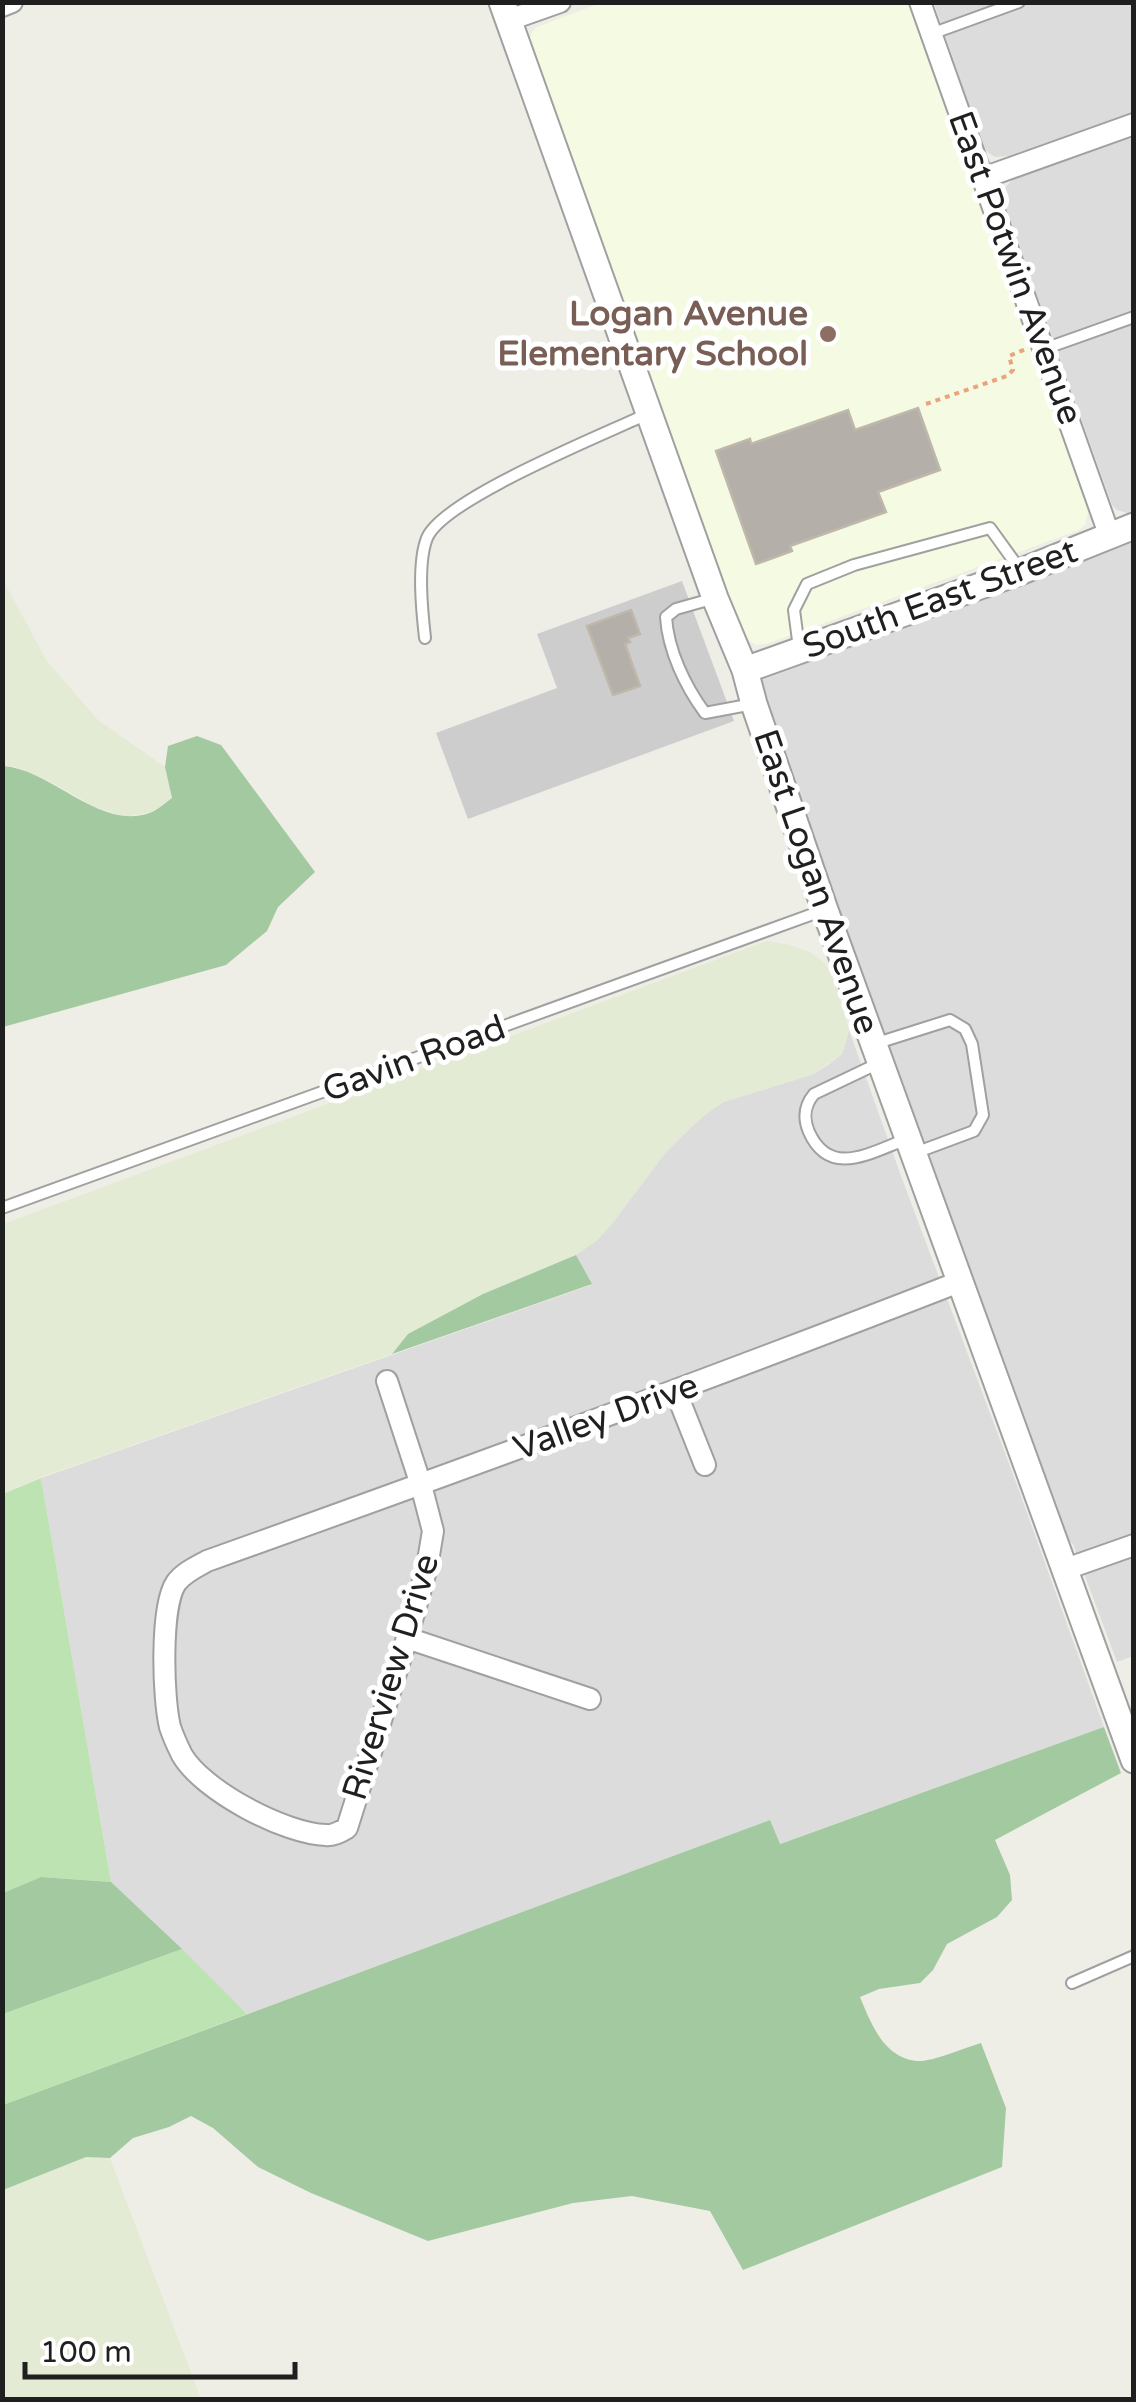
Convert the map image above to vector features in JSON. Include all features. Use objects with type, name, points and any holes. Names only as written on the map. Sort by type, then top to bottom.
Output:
[{"type":"street","points":[[2,6],[12,2]]},
{"type":"street","points":[[506,11],[560,2]]},
{"type":"street","name":"East Potwin Avenue","points":[[920,2],[983,178],[1035,349],[1122,530]]},
{"type":"street","name":"East Logan Avenue","points":[[506,11],[715,598],[746,670],[754,704],[876,1053],[1134,1760]]},
{"type":"street","points":[[983,178],[1134,124]]},
{"type":"street","name":"South East Street","points":[[746,670],[1022,572],[1122,530]]},
{"type":"street","name":"Valley Drive","points":[[250,1546],[676,1392],[959,1282]]},
{"type":"street","name":"Riverview Drive","points":[[250,1546],[207,1561],[176,1584],[165,1626],[170,1726],[183,1757],[210,1785],[278,1825],[328,1836],[347,1828],[407,1638],[434,1531],[387,1382]]},
{"type":"street","points":[[676,1392],[705,1466]]},
{"type":"street","points":[[1063,1570],[1134,1546]]},
{"type":"street","points":[[407,1638],[590,1699]]},
{"type":"lane","points":[[931,34],[1019,2]]},
{"type":"lane","points":[[1035,349],[1134,317]]},
{"type":"lane","points":[[425,638],[420,595],[426,540],[436,523],[485,490],[648,414]]},
{"type":"lane","points":[[799,651],[794,610],[807,584],[854,564],[990,528],[1022,572]]},
{"type":"lane","points":[[715,598],[676,609],[666,617],[672,648],[705,712],[754,704]]},
{"type":"lane","name":"Gavin Road","points":[[2,1208],[825,910]]},
{"type":"lane","points":[[950,1020],[965,1029],[972,1044],[983,1115],[974,1131],[840,1160],[827,1156],[806,1126],[809,1100],[876,1053],[950,1020]]},
{"type":"lane","points":[[1072,1983],[1134,1956]]},
{"type":"path","points":[[926,404],[1008,376],[1013,370],[1009,356],[1035,349]]},
{"type":"shaded area","name":"Logan Avenue Elementary School","points":[[601,3],[908,3],[1088,511],[1085,525],[769,643],[757,645],[743,637],[528,45],[537,27]]},
{"type":"shaded area","points":[[934,3],[1133,3],[1133,112],[1009,156],[995,157],[984,149]]},
{"type":"shaded area","points":[[1133,136],[1133,512],[1127,513],[1112,505],[1002,191],[1013,179]]},
{"type":"shaded area","points":[[1133,538],[1133,1656],[1117,1662],[1073,1544],[1060,1533],[760,688],[763,674]]},
{"type":"shaded area","points":[[2,578],[47,661],[98,720],[165,767],[172,798],[152,812],[124,817],[93,806],[16,767],[3,766]]},
{"type":"shaded area","points":[[682,581],[734,721],[468,819],[436,733],[557,688],[537,634]]},
{"type":"shaded area","points":[[767,941],[810,952],[825,963],[838,989],[849,1030],[842,1054],[814,1074],[723,1102],[702,1117],[667,1151],[597,1240],[576,1255],[483,1294],[408,1334],[392,1354],[41,1477],[3,1494],[3,1224]]},
{"type":"shaded area","points":[[849,1030],[1104,1727],[779,1844],[770,1820],[247,2014],[111,1882],[41,1478],[591,1285],[576,1255],[611,1225],[667,1150],[723,1102],[814,1074],[828,1065],[842,1054]]},
{"type":"shaded area","points":[[86,2157],[110,2158],[201,2399],[3,2400],[3,2190]]},
{"type":"green space","points":[[197,736],[221,745],[315,872],[278,907],[267,931],[226,965],[3,1027],[3,766],[40,777],[95,807],[133,816],[152,812],[172,798],[165,767],[168,746]]},
{"type":"green space","points":[[576,1255],[592,1284],[392,1354],[408,1334],[483,1294]]},
{"type":"green space","points":[[41,1478],[111,1882],[41,1877],[3,1893],[3,1494]]},
{"type":"green space","points":[[1104,1727],[1121,1773],[995,1840],[1010,1875],[1012,1900],[997,1917],[947,1944],[933,1970],[920,1983],[879,1989],[860,1997],[880,2038],[906,2058],[931,2059],[981,2043],[1006,2108],[1002,2167],[743,2270],[710,2211],[632,2196],[573,2203],[428,2241],[258,2167],[213,2128],[191,2116],[133,2138],[110,2158],[86,2157],[3,2190],[3,2105],[770,1820],[780,1844]]},
{"type":"green space","points":[[41,1877],[111,1882],[182,1949],[3,2014],[3,1893]]},
{"type":"green space","points":[[182,1949],[247,2014],[3,2105],[3,2014]]},
{"type":"building","points":[[918,408],[940,470],[878,492],[886,512],[790,546],[792,551],[756,564],[716,451],[750,439],[751,444],[848,410],[855,430]]},
{"type":"building","points":[[631,610],[640,634],[628,638],[630,642],[625,644],[640,686],[613,695],[587,626]]},
{"type":"place","name":"Logan Avenue Elementary School","points":[[828,334]]}]
